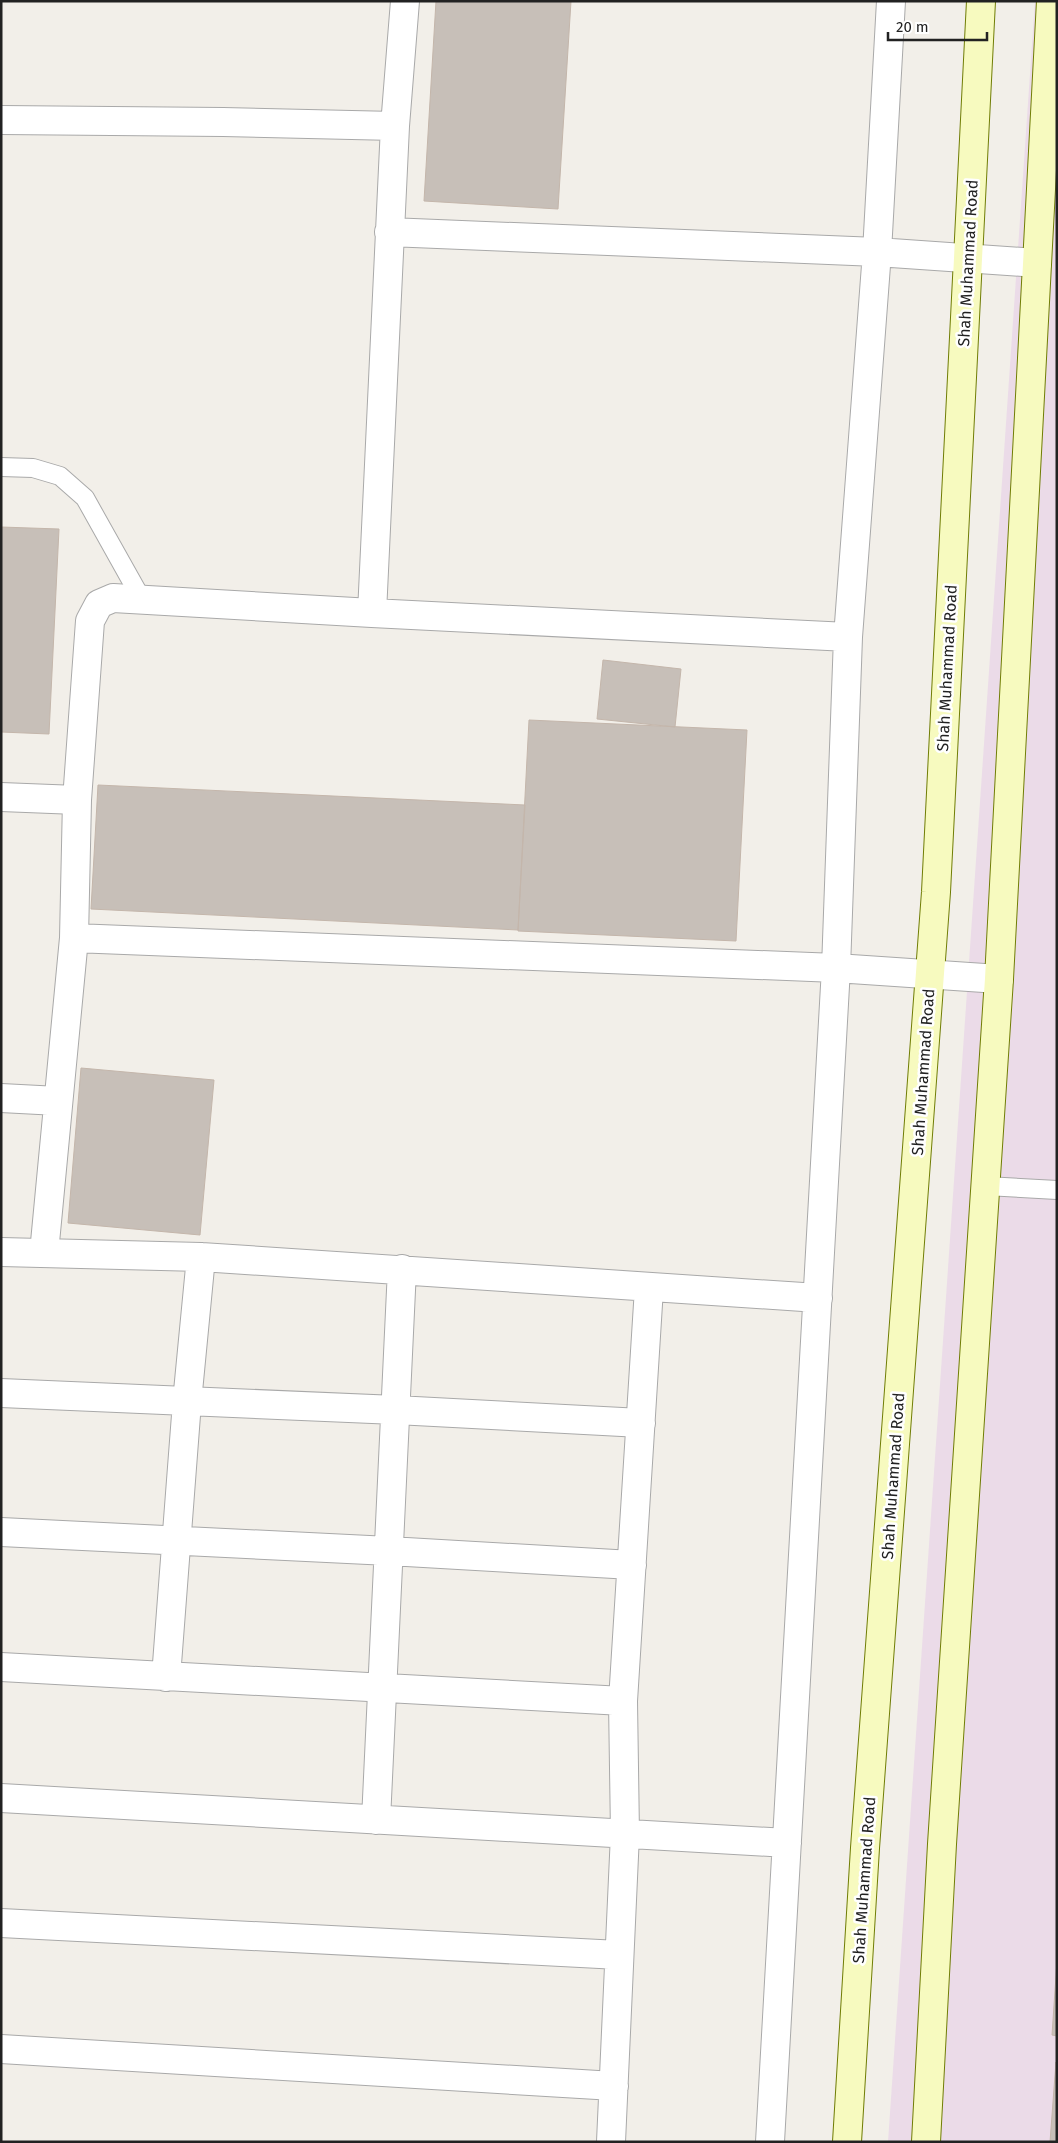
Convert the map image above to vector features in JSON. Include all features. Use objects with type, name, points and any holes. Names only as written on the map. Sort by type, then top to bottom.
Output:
[{"type":"street","points":[[372,613],[389,232],[405,1]]},
{"type":"street","points":[[770,2142],[836,968],[848,637],[877,252],[891,1]]},
{"type":"street","name":"Shah Muhammad Road","points":[[847,2142],[867,1828],[936,892],[981,1]]},
{"type":"street","points":[[926,2142],[942,1854],[999,979],[1051,1]]},
{"type":"street","points":[[1,120],[395,126]]},
{"type":"street","points":[[389,232],[877,252],[1037,263]]},
{"type":"street","points":[[44,1253],[74,938],[77,800],[90,621],[99,604],[113,598],[141,598],[372,613],[848,637]]},
{"type":"street","points":[[1,797],[77,800]]},
{"type":"street","points":[[74,938],[836,968],[930,976],[999,979]]},
{"type":"street","points":[[1,1098],[58,1101]]},
{"type":"street","points":[[1,1252],[201,1257],[818,1298]]},
{"type":"street","points":[[166,1677],[187,1402],[201,1257]]},
{"type":"street","points":[[376,1820],[402,1269]]},
{"type":"street","points":[[611,2142],[625,1834],[622,1701],[649,1288]]},
{"type":"street","points":[[1,1393],[396,1410],[641,1423]]},
{"type":"street","points":[[1,1532],[632,1565]]},
{"type":"street","points":[[1,1667],[622,1701]]},
{"type":"street","points":[[1,1798],[787,1843]]},
{"type":"street","points":[[1,1923],[619,1955]]},
{"type":"street","points":[[1,2049],[614,2086]]},
{"type":"lane","points":[[1,467],[33,468],[60,476],[85,498],[141,598]]},
{"type":"lane","points":[[986,1186],[1057,1190]]},
{"type":"shaded area","points":[[1035,1],[1057,1],[1057,2142],[888,2142]]},
{"type":"building","points":[[436,1],[571,1],[558,209],[424,201]]},
{"type":"building","points":[[1,527],[59,529],[49,734],[1,732]]},
{"type":"building","points":[[603,660],[681,669],[675,727],[597,719]]},
{"type":"building","points":[[529,720],[747,730],[736,941],[518,931]]},
{"type":"building","points":[[98,785],[525,805],[518,930],[91,909]]},
{"type":"building","points":[[81,1068],[214,1080],[200,1235],[68,1223]]},
{"type":"building","points":[[1057,1961],[1057,2036],[1052,2035]]},
{"type":"building","points":[[1056,2062],[1057,2142],[1050,2142]]}]
